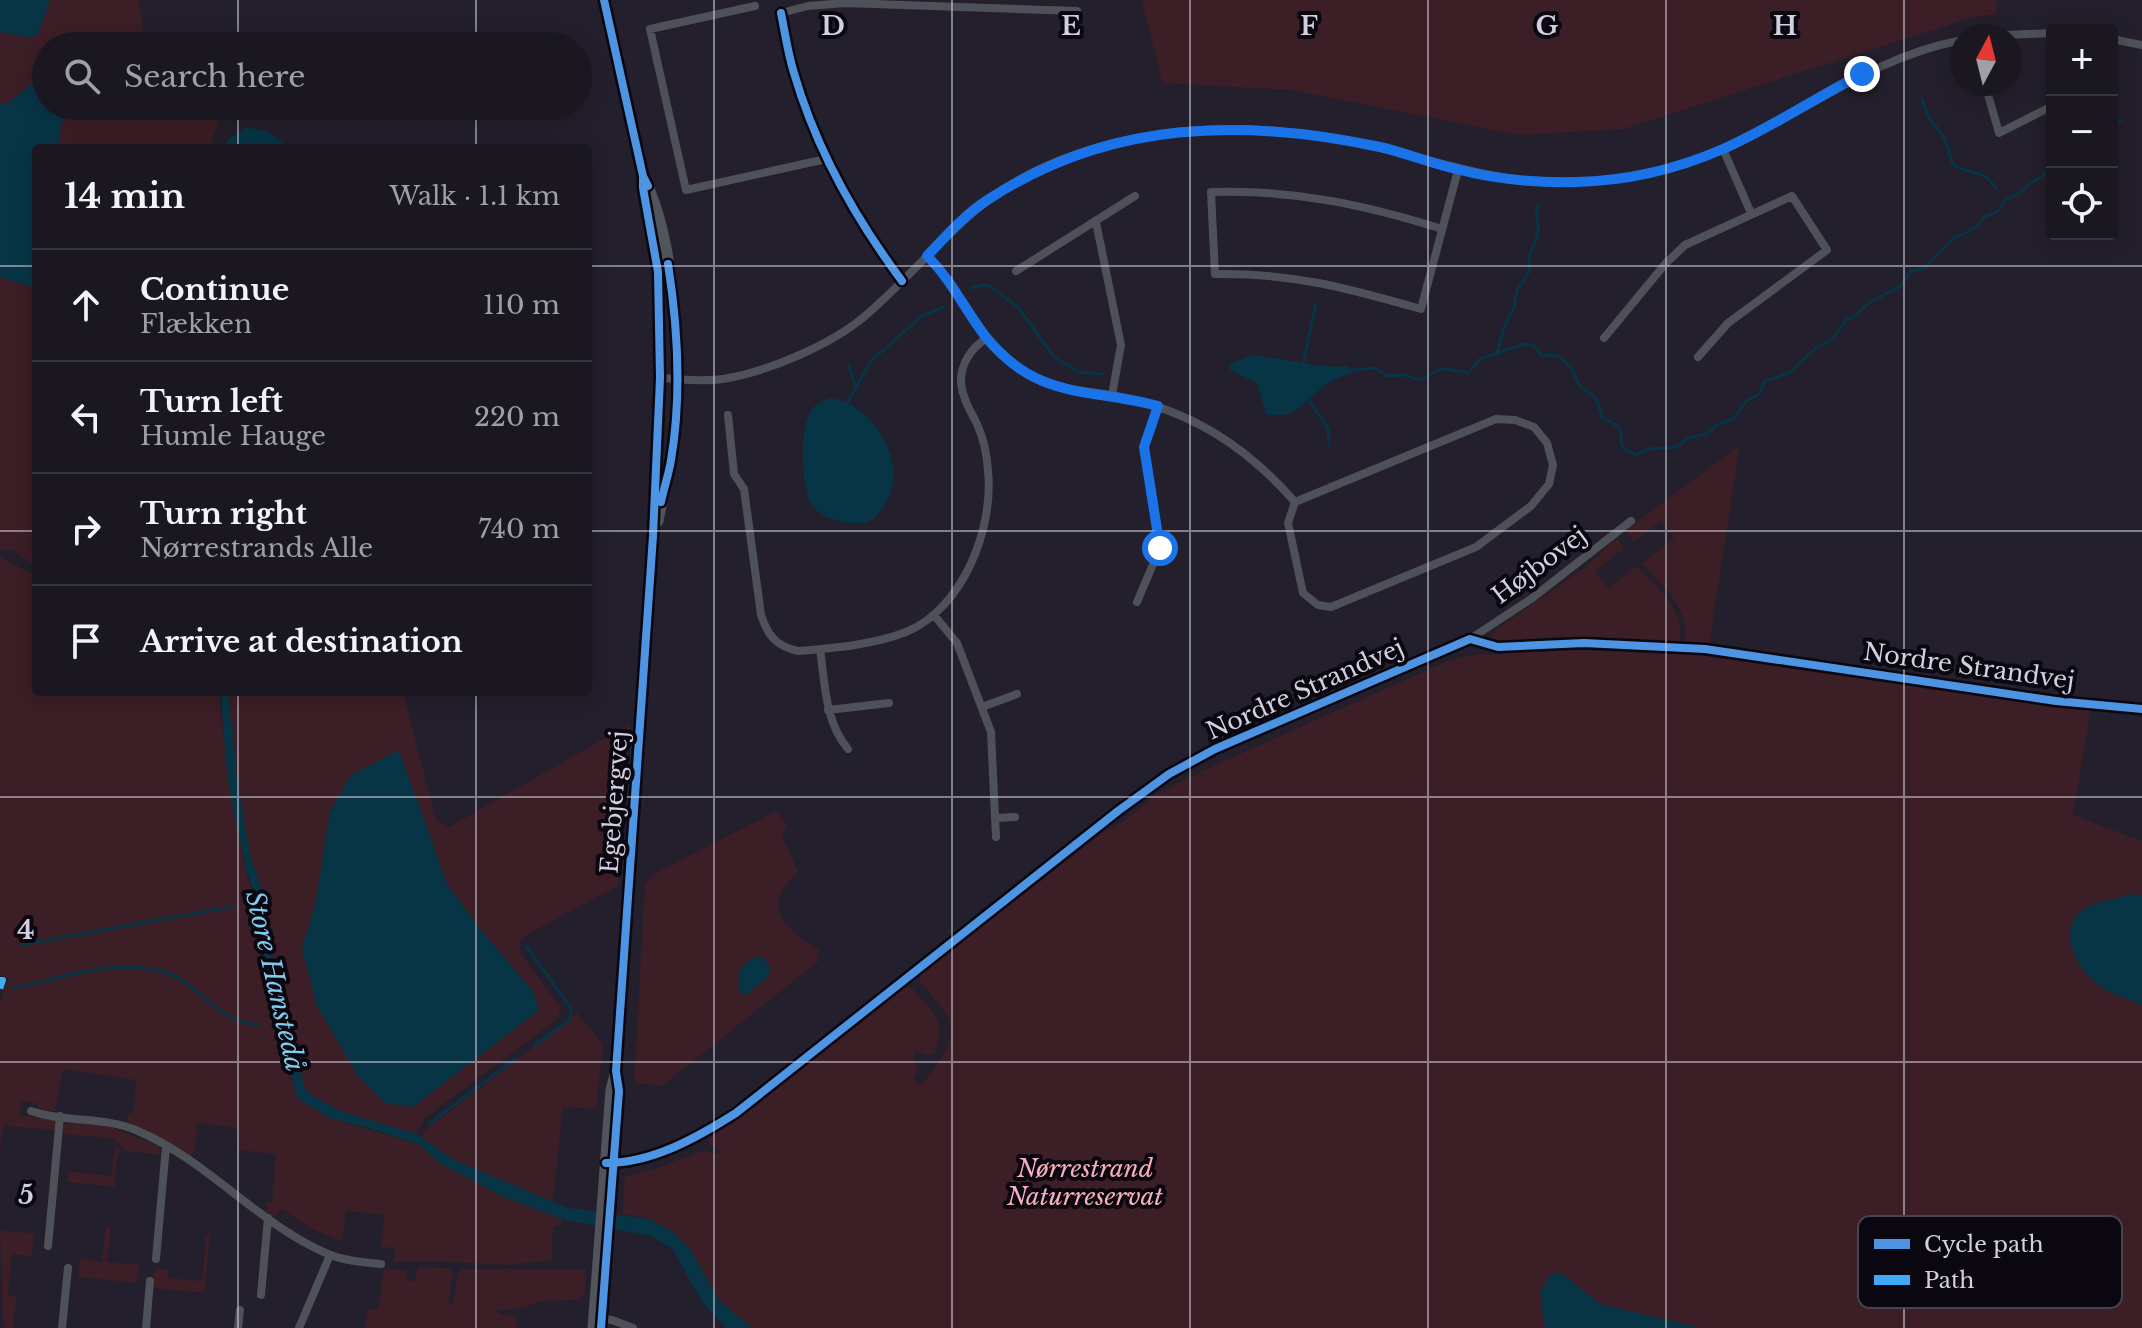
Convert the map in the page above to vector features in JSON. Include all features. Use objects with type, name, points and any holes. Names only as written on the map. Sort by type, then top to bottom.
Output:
[{"type":"street","name":"Egebjergvej","points":[[604,0],[643,176],[656,210],[668,265],[678,379],[672,457],[653,536]]},
{"type":"street","points":[[902,281],[859,218],[826,159],[793,71],[781,13],[808,6],[845,3],[1077,11]]},
{"type":"street","points":[[755,6],[650,29],[686,190],[826,159]]},
{"type":"street","points":[[2022,34],[2046,33]]},
{"type":"street","points":[[2118,40],[2142,45]]},
{"type":"street","points":[[660,378],[719,380],[780,363],[834,337],[863,319],[950,231],[987,200],[1043,168],[1098,147],[1158,135],[1214,129],[1312,133],[1385,148],[1458,170],[1532,182],[1624,178],[1671,168],[1723,149],[1890,61],[1950,44]]},
{"type":"street","points":[[1988,96],[1999,133],[2046,109]]},
{"type":"street","points":[[1723,149],[1751,213]]},
{"type":"street","points":[[1442,229],[1364,206],[1305,195],[1211,192],[1215,274],[1252,273],[1301,278],[1335,284],[1421,309],[1458,170]]},
{"type":"street","name":"Egebjergvej","points":[[597,1323],[619,1091],[616,1071],[653,536],[660,378],[658,272],[643,176]]},
{"type":"street","points":[[1016,271],[1135,196]]},
{"type":"street","points":[[1604,338],[1666,263],[1685,245],[1792,196],[1827,250],[1728,323],[1698,357]]},
{"type":"street","points":[[1096,222],[1121,345],[1112,395]]},
{"type":"street","points":[[927,256],[948,280],[987,338],[1008,361],[1042,383],[1060,389],[1112,395],[1158,406],[1205,426],[1258,463],[1295,502]]},
{"type":"street","points":[[658,272],[664,298],[667,370],[678,379]]},
{"type":"street","points":[[728,415],[734,474],[744,489],[761,615],[766,631],[784,648],[798,651],[888,638],[910,631],[934,615],[977,553],[989,500],[988,470],[978,427],[964,398],[961,380],[965,361],[975,345],[987,338]]},
{"type":"street","points":[[1137,602],[1160,548],[1144,447],[1158,406]]},
{"type":"street","points":[[1496,419],[1515,420],[1534,427],[1547,443],[1553,465],[1549,484],[1531,506],[1476,547],[1331,607],[1318,605],[1303,593],[1288,523],[1295,502],[1496,419]]},
{"type":"street","name":"Højbovej","points":[[1470,639],[1531,599],[1631,521]]},
{"type":"street","points":[[934,615],[957,643],[991,732],[996,837]]},
{"type":"street","name":"Nordre Strandvej","points":[[610,1163],[656,1153],[697,1138],[736,1113],[1169,774],[1215,749],[1470,639],[1498,647],[1584,643],[1705,649],[2056,701],[2142,709]]},
{"type":"street","points":[[820,649],[828,710],[837,736],[848,749]]},
{"type":"street","points":[[982,707],[1017,694]]},
{"type":"street","points":[[828,710],[889,703]]},
{"type":"street","points":[[995,818],[1015,817]]},
{"type":"street","points":[[31,1111],[113,1123],[137,1131],[166,1146],[293,1235],[330,1255],[381,1264]]},
{"type":"street","points":[[48,1246],[60,1116]]},
{"type":"street","points":[[156,1259],[166,1146]]},
{"type":"street","points":[[261,1295],[268,1218]]},
{"type":"street","points":[[299,1328],[330,1255]]},
{"type":"street","points":[[62,1328],[68,1268]]},
{"type":"street","points":[[146,1328],[150,1281]]},
{"type":"street","points":[[238,1328],[240,1310]]},
{"type":"street","points":[[597,1323],[633,1328]]},
{"type":"green space","points":[[50,0],[139,0],[143,32],[38,32]]},
{"type":"green space","points":[[1142,0],[1996,0],[1997,14],[1950,24],[1623,129],[1518,135],[1292,90],[1163,83]]},
{"type":"green space","points":[[0,32],[32,36],[32,86],[7,104],[0,103]]},
{"type":"green space","points":[[63,120],[217,120],[218,124],[212,144],[58,144]]},
{"type":"green space","points":[[0,277],[32,287],[32,563],[12,550],[0,550]]},
{"type":"green space","points":[[1740,445],[1709,645],[1684,643],[1684,619],[1680,609],[1642,563],[1674,538],[1661,521],[1633,542],[1626,530]]},
{"type":"green space","points":[[1614,540],[1619,540],[1624,548],[1595,571],[1608,588],[1637,566],[1669,601],[1678,620],[1680,643],[1589,639],[1500,643],[1491,638],[1494,631],[1586,567]]},
{"type":"green space","points":[[0,557],[32,574],[32,696],[221,696],[220,713],[246,872],[256,903],[253,911],[281,1044],[298,1099],[330,1118],[421,1145],[439,1163],[506,1198],[562,1219],[561,1225],[553,1226],[552,1260],[507,1265],[393,1262],[395,1248],[381,1247],[384,1215],[346,1211],[342,1241],[312,1229],[282,1209],[275,1217],[266,1211],[267,1202],[272,1202],[276,1155],[237,1149],[239,1128],[197,1123],[195,1150],[190,1157],[127,1124],[128,1114],[133,1113],[136,1080],[63,1069],[55,1111],[40,1109],[36,1103],[22,1101],[19,1115],[56,1120],[55,1131],[3,1125],[0,1154],[0,1001],[9,978],[0,975]]},
{"type":"green space","name":"Nørrestrand Naturreservat","points":[[1580,650],[1701,655],[2091,709],[2073,815],[2142,841],[2142,1328],[752,1328],[720,1301],[690,1249],[649,1219],[622,1214],[625,1177],[704,1150],[715,1154],[721,1151],[709,1144],[708,1140],[903,987],[911,987],[931,1010],[939,1025],[934,1054],[917,1051],[912,1058],[917,1069],[913,1080],[921,1085],[946,1051],[950,1031],[944,1011],[919,980],[921,973],[1156,795],[1202,771],[1448,661],[1477,654]]},
{"type":"green space","points":[[229,696],[404,696],[435,816],[438,822],[449,827],[630,724],[618,886],[526,935],[519,942],[520,952],[560,1007],[559,1018],[425,1118],[417,1134],[339,1110],[312,1096],[305,1088],[294,1054],[262,913],[264,894],[251,859],[236,774]],"holes":[[[399,750],[447,884],[480,929],[302,949],[316,902],[330,811]]]},
{"type":"green space","points":[[776,811],[788,827],[781,834],[798,871],[780,894],[780,913],[790,928],[819,950],[820,960],[662,1086],[634,1083],[645,884],[654,874]]},
{"type":"green space","points":[[577,1013],[603,1044],[596,1109],[563,1107],[553,1201],[529,1194],[454,1160],[422,1137],[424,1131]]},
{"type":"green space","points":[[69,1120],[108,1126],[159,1146],[161,1155],[126,1151],[115,1139],[63,1134],[63,1126]]},
{"type":"green space","points":[[115,1145],[121,1151],[117,1156],[115,1187],[67,1182],[69,1171],[111,1176]]},
{"type":"green space","points":[[106,1226],[111,1227],[107,1262],[139,1265],[137,1283],[78,1277],[80,1259],[105,1262],[102,1260]]},
{"type":"green space","points":[[0,1230],[35,1234],[32,1256],[12,1254],[8,1294],[16,1296],[13,1328],[5,1328],[3,1319]]},
{"type":"green space","points":[[211,1232],[204,1293],[153,1288],[155,1268],[168,1270],[168,1278],[201,1281],[206,1242],[202,1241]]},
{"type":"green space","points":[[418,1267],[450,1268],[453,1272],[448,1304],[453,1305],[458,1273],[463,1269],[586,1269],[585,1292],[579,1300],[538,1301],[525,1308],[497,1310],[499,1314],[517,1317],[516,1328],[365,1328],[367,1309],[378,1309],[384,1269],[406,1270],[407,1281],[414,1282]]},
{"type":"water","points":[[0,0],[50,0],[39,32],[32,32],[32,36],[28,37],[0,32]]},
{"type":"water","points":[[32,86],[32,120],[63,120],[58,144],[32,144],[32,287],[0,277],[0,103],[7,104]]},
{"type":"water","points":[[246,128],[253,128],[274,136],[283,144],[226,144],[226,141]]},
{"type":"water","points":[[1252,355],[1312,365],[1348,366],[1352,372],[1330,382],[1294,411],[1266,414],[1257,383],[1230,370],[1230,364]]},
{"type":"water","points":[[831,398],[859,410],[871,421],[889,450],[893,482],[889,497],[876,516],[864,523],[849,523],[824,515],[813,507],[806,487],[803,445],[807,420],[813,408]]},
{"type":"water","name":"Store Hanstedå","points":[[221,696],[229,696],[236,774],[251,859],[264,894],[263,913],[294,1054],[305,1088],[310,1094],[340,1111],[417,1134],[454,1160],[568,1208],[649,1219],[675,1233],[690,1249],[720,1301],[752,1328],[726,1328],[702,1302],[672,1248],[651,1236],[562,1219],[506,1198],[439,1163],[421,1145],[330,1118],[298,1099],[281,1044],[253,911],[254,893],[233,811]]},
{"type":"water","points":[[399,750],[447,884],[480,929],[533,991],[539,1010],[413,1107],[385,1103],[358,1076],[317,1006],[302,948],[316,901],[330,811],[351,775]]},
{"type":"water","points":[[2131,894],[2142,895],[2142,1006],[2107,991],[2089,977],[2076,959],[2070,938],[2075,919],[2083,910]]},
{"type":"water","points":[[756,957],[763,958],[771,968],[767,977],[746,996],[740,992],[739,975],[743,966]]},
{"type":"water","points":[[1551,1274],[1564,1275],[1600,1304],[1702,1328],[1545,1328],[1540,1291]]},
{"type":"waterway","points":[[1922,100],[1928,116],[1945,139],[1953,165],[1982,175],[1996,189]]},
{"type":"waterway","points":[[2118,122],[2122,121]]},
{"type":"waterway","points":[[1352,370],[1375,368],[1387,376],[1406,375],[1416,379],[1425,378],[1438,370],[1468,373],[1480,359],[1524,344],[1534,346],[1541,355],[1559,356],[1570,366],[1580,386],[1597,399],[1602,417],[1619,427],[1623,448],[1636,455],[1648,449],[1676,447],[1734,418],[1746,401],[1759,394],[1765,381],[1789,373],[1817,347],[1832,340],[1847,319],[1901,286],[1910,272],[1925,268],[1953,239],[1977,227],[1984,217],[1998,211],[2005,200],[2020,193],[2046,173]]},
{"type":"waterway","points":[[1497,353],[1504,327],[1514,308],[1517,290],[1530,270],[1530,254],[1538,232],[1538,205]]},
{"type":"waterway","points":[[971,288],[991,287],[1018,307],[1054,357],[1079,372],[1103,374]]},
{"type":"waterway","points":[[1303,364],[1316,304]]},
{"type":"waterway","points":[[848,402],[871,361],[922,316],[944,307]]},
{"type":"waterway","points":[[849,366],[855,385]]},
{"type":"waterway","points":[[1309,401],[1328,428],[1329,445]]},
{"type":"waterway","name":"Store Hanstedå","points":[[21,945],[235,906]]},
{"type":"waterway","points":[[526,946],[571,1008],[570,1019],[534,1046]]},
{"type":"waterway","name":"Store Hanstedå","points":[[13,988],[108,968],[147,968],[179,978],[233,1018],[258,1024]]},
{"type":"waterway","points":[[429,1124],[516,1058]]},
{"type":"marked path","points":[[0,980],[3,980],[0,989]]},
{"type":"cycle path","points":[[604,0],[643,176],[648,186]]},
{"type":"cycle path","points":[[781,13],[794,73],[825,156],[868,233],[902,281]]},
{"type":"cycle path","points":[[601,1328],[619,1091],[616,1071],[653,536],[660,378],[658,272],[643,176]]},
{"type":"cycle path","points":[[661,502],[671,460],[678,386],[668,264]]},
{"type":"cycle path","points":[[606,1163],[658,1154],[736,1113],[1169,774],[1215,749],[1470,639],[1498,647],[1584,643],[1705,649],[2056,701],[2142,709]]},
{"type":"route","points":[[1160,548],[1144,447],[1158,406],[1112,395],[1060,389],[1025,374],[987,338],[948,280],[927,256],[950,231],[987,200],[1043,168],[1098,147],[1201,129],[1312,133],[1385,148],[1458,170],[1532,182],[1624,178],[1671,168],[1723,149],[1862,74]]}]
